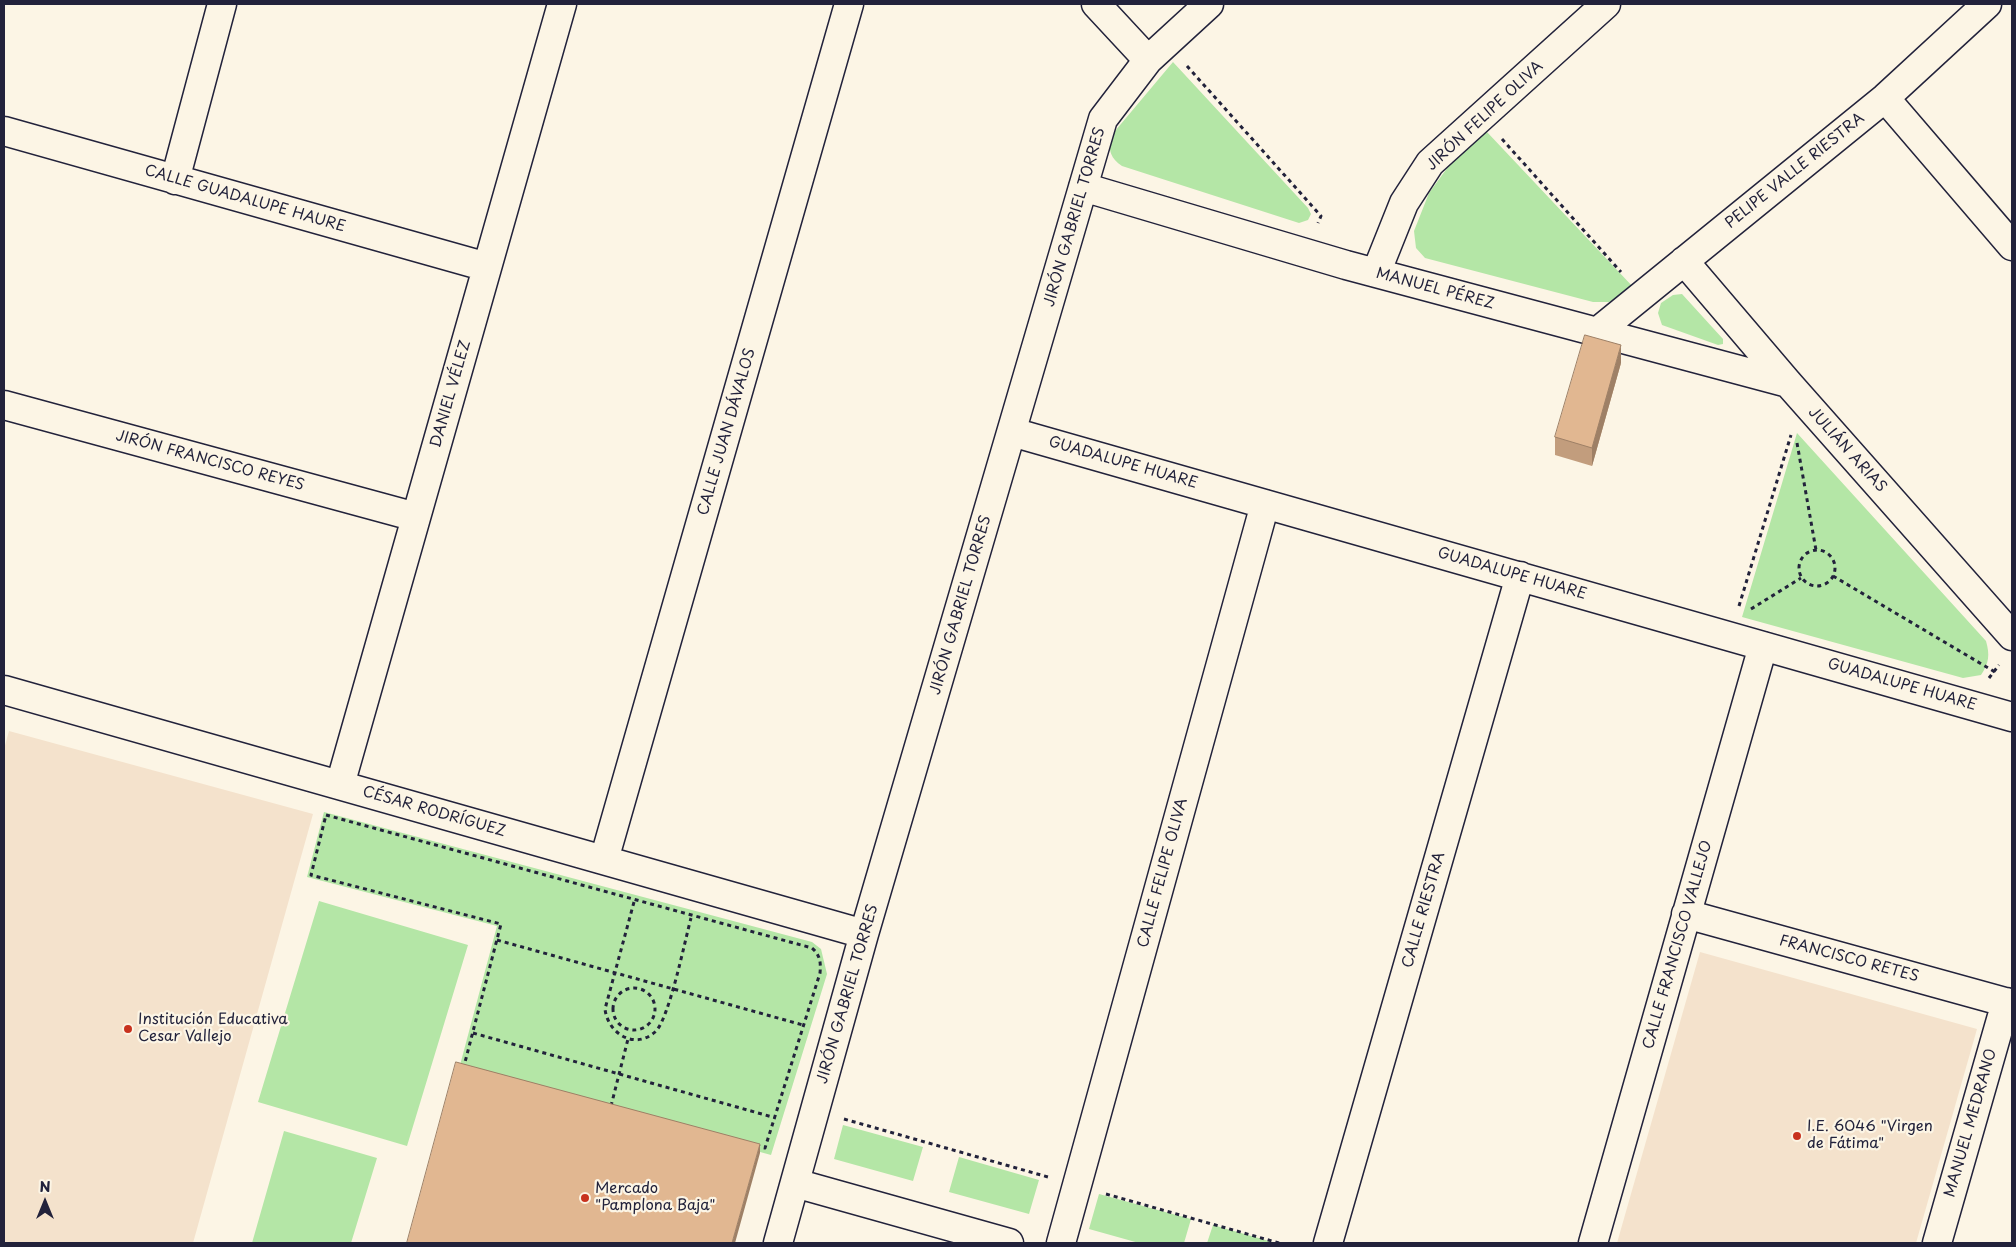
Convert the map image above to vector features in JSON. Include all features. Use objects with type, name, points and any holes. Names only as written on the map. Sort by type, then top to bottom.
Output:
[{"type":"street","points":[[175,180],[222,4]]},
{"type":"street","name":"DANIEL VÉLEZ","points":[[340,785],[562,4]]},
{"type":"street","name":"CALLE JUAN DÁVALOS","points":[[604,860],[849,4]]},
{"type":"street","points":[[1096,4],[1158,51]]},
{"type":"street","name":"JIRÓN GABRIEL TORRES","points":[[778,1243],[864,934],[1103,119],[1158,51],[1209,4]]},
{"type":"street","name":"JIRÓN FELIPE OLIVA","points":[[1376,274],[1404,203],[1430,163],[1606,4]]},
{"type":"street","name":"PELIPE VALLE RIESTRA","points":[[1597,332],[1885,98],[1987,4]]},
{"type":"street","points":[[1885,98],[2012,246]]},
{"type":"street","name":"CALLE GUADALUPE HAURE","points":[[4,131],[487,267]]},
{"type":"street","name":"MANUEL PÉREZ","points":[[1083,186],[1376,274],[1597,332],[1795,402]]},
{"type":"street","name":"JULIÁN ARIAS","points":[[1684,261],[1795,402],[2006,646]]},
{"type":"street","name":"JIRÓN FRANCISCO REYES","points":[[4,405],[416,517]]},
{"type":"street","name":"GUADALUPE HUARE","points":[[1012,432],[1520,576],[1732,628],[1763,646],[2012,716]]},
{"type":"street","name":"CALLE FELIPE OLIVA","points":[[1061,1243],[1265,504]]},
{"type":"street","name":"CALLE RIESTRA","points":[[1328,1243],[1520,576]]},
{"type":"street","name":"CALLE FRANCISCO VALLEJO","points":[[1593,1243],[1763,646]]},
{"type":"street","name":"CÉSAR RODRÍGUEZ","points":[[4,690],[864,934]]},
{"type":"street","name":"FRANCISCO RETES","points":[[1686,914],[2009,1003]]},
{"type":"street","name":"MANUEL MEDRANO","points":[[1937,1243],[2009,1003]]},
{"type":"street","points":[[795,1183],[1009,1243]]},
{"type":"path","points":[[1158,51],[1321,216],[1306,253]]},
{"type":"path","points":[[1482,116],[1642,295]]},
{"type":"path","points":[[1795,402],[1816,550]]},
{"type":"path","points":[[1732,628],[1795,402]]},
{"type":"path","points":[[1816,550],[1825,552],[1832,558],[1835,567],[1833,576],[1826,583],[1818,586],[1809,584],[1801,578],[1799,569],[1801,560],[1807,553],[1816,550]]},
{"type":"path","points":[[1833,576],[1995,672]]},
{"type":"path","points":[[1732,628],[1801,578]]},
{"type":"path","points":[[1986,680],[1995,672],[2006,646]]},
{"type":"path","points":[[326,815],[692,915],[812,948],[818,953],[820,973],[765,1148],[464,1066],[501,924],[311,875],[326,815]]},
{"type":"path","points":[[635,899],[605,1009],[606,1019],[611,1028],[628,1039],[638,1040],[647,1038],[663,1024],[692,915]]},
{"type":"path","points":[[497,940],[803,1025]]},
{"type":"path","points":[[626,989],[646,991],[654,1002],[655,1009],[651,1021],[639,1029],[626,1028],[620,1024],[614,1012],[616,998],[626,989]]},
{"type":"path","points":[[473,1034],[810,1128]]},
{"type":"path","points":[[611,1107],[628,1039]]},
{"type":"shaded area","name":"Institución Educativa Cesar Vallejo","points":[[9,731],[313,814],[193,1243],[4,1243],[4,749]]},
{"type":"shaded area","name":"I.E. 6046 \"Virgen de Fátima\"","points":[[1700,952],[1977,1029],[1916,1243],[1617,1243]]},
{"type":"green space","points":[[1173,62],[1308,208],[1311,214],[1308,220],[1299,223],[1122,166],[1115,160],[1109,146],[1110,137]]},
{"type":"green space","points":[[1487,132],[1634,288],[1609,302],[1593,302],[1425,258],[1416,248],[1414,231],[1429,193],[1456,156]]},
{"type":"green space","points":[[1682,294],[1723,339],[1723,344],[1718,345],[1662,325],[1658,313],[1661,303],[1673,295]]},
{"type":"green space","points":[[1797,433],[1986,641],[1988,659],[1981,675],[1963,678],[1742,617]]},
{"type":"green space","points":[[324,812],[812,942],[821,949],[827,974],[771,1155],[459,1069],[497,926],[307,877]]},
{"type":"green space","points":[[319,901],[468,945],[407,1146],[258,1102]]},
{"type":"green space","points":[[843,1125],[923,1147],[913,1181],[834,1159]]},
{"type":"green space","points":[[284,1131],[377,1158],[351,1243],[252,1243]]},
{"type":"green space","points":[[959,1157],[1039,1180],[1029,1214],[949,1192]]},
{"type":"green space","points":[[1099,1194],[1191,1219],[1184,1243],[1139,1243],[1089,1229]]},
{"type":"green space","points":[[1213,1225],[1276,1243],[1207,1243]]},
{"type":"building","points":[[1585,335],[1621,345],[1592,448],[1555,437]]},
{"type":"building","name":"Mercado \"Pamplona Baja\"","points":[[456,1062],[760,1144],[732,1243],[407,1243]]},
{"type":"place","name":"Institución Educativa Cesar Vallejo","points":[[128,1029]]},
{"type":"place","name":"I.E. 6046 \"Virgen de Fátima\"","points":[[1797,1136]]},
{"type":"place","name":"Mercado \"Pamplona Baja\"","points":[[585,1198]]}]
